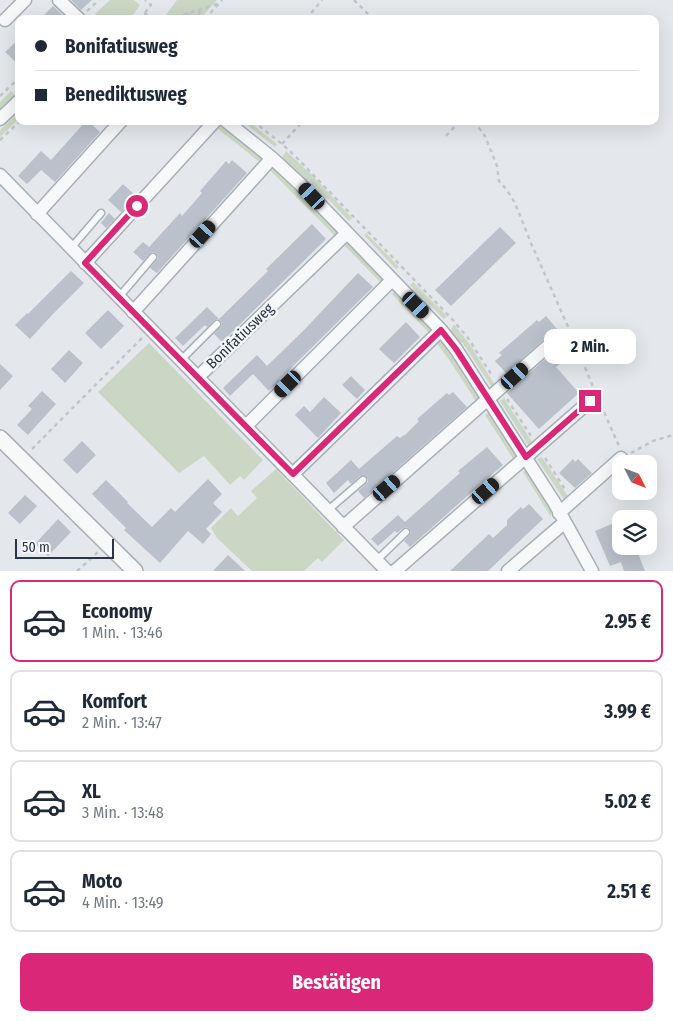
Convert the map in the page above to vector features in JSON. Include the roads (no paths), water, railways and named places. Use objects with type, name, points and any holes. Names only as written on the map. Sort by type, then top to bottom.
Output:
[{"type":"street","points":[[5,20],[25,0]]},
{"type":"street","points":[[59,0],[75,15]]},
{"type":"street","points":[[0,119],[15,105]]},
{"type":"street","points":[[37,214],[118,125]]},
{"type":"street","points":[[85,263],[211,125]]},
{"type":"street","points":[[231,125],[272,158],[300,184],[441,330],[456,349],[526,457],[592,571]]},
{"type":"street","points":[[133,312],[272,158]]},
{"type":"street","name":"Bonifatiusweg","points":[[0,175],[387,571]]},
{"type":"street","name":"Bonifatiusweg","points":[[198,377],[347,233]]},
{"type":"street","points":[[246,426],[392,280]]},
{"type":"street","points":[[293,474],[441,330]]},
{"type":"street","points":[[343,526],[556,339]]},
{"type":"street","points":[[395,571],[596,399]]},
{"type":"street","points":[[0,438],[135,571]]},
{"type":"street","points":[[508,571],[562,518],[572,501],[612,466]]},
{"type":"lane","points":[[71,248],[101,213]]},
{"type":"lane","points":[[119,297],[153,256]]},
{"type":"lane","points":[[180,360],[217,324]]},
{"type":"lane","points":[[327,510],[363,480]]},
{"type":"lane","points":[[376,561],[406,532]]}]
